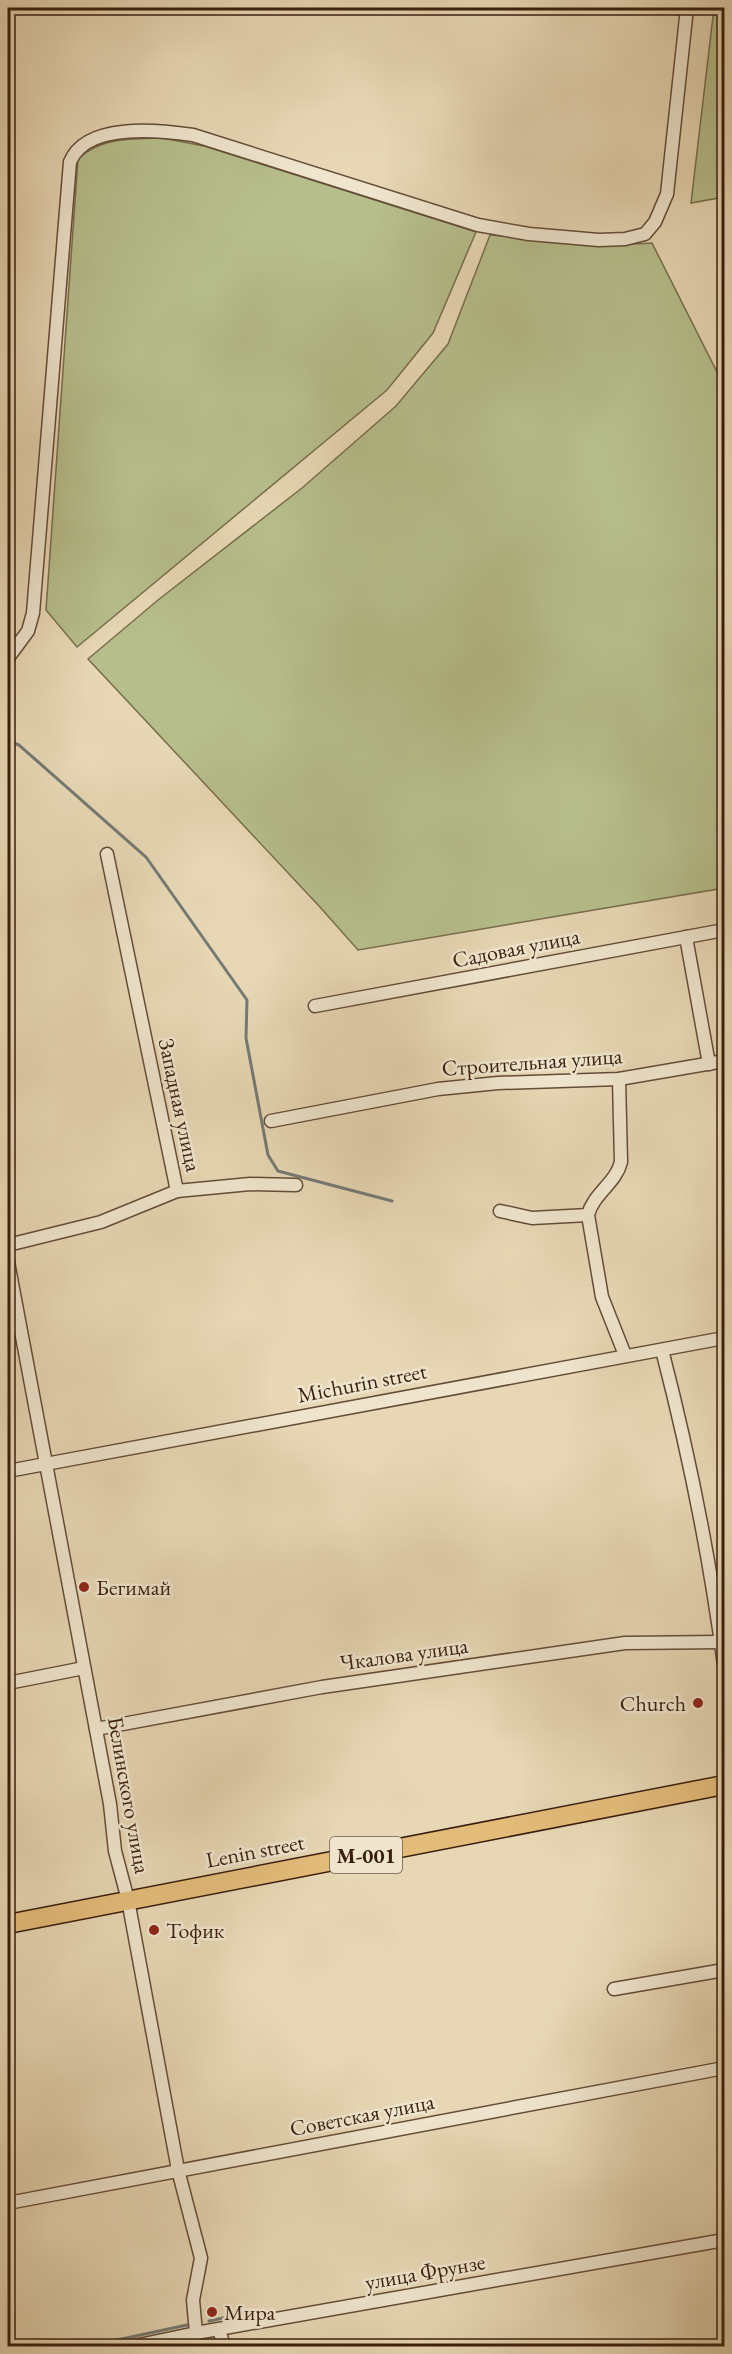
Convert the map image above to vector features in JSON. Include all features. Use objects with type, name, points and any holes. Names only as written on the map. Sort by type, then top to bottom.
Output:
[{"type":"main road","name":"Lenin street","points":[[8,1924],[724,1785]]},
{"type":"street","points":[[8,658],[28,632],[33,613],[70,162],[74,151],[84,143],[99,137],[122,132],[164,131],[193,135],[478,225],[529,234],[599,240],[625,239],[645,234],[655,222],[667,194],[687,8]]},
{"type":"street","name":"Западная улица","points":[[8,1245],[101,1222],[177,1191],[106,854]]},
{"type":"street","name":"Садовая улица","points":[[315,1006],[724,930]]},
{"type":"street","points":[[687,937],[709,1064]]},
{"type":"street","name":"Строительная улица","points":[[271,1121],[438,1089],[498,1083],[619,1080],[724,1061]]},
{"type":"street","points":[[619,1080],[621,1162],[619,1170],[591,1204],[588,1215],[602,1298],[625,1355]]},
{"type":"street","points":[[177,1191],[250,1184],[296,1185]]},
{"type":"street","points":[[500,1211],[532,1218],[588,1215]]},
{"type":"street","name":"Белинского улица","points":[[8,1268],[110,1804],[115,1851],[128,1900],[178,2170],[201,2258],[193,2300],[196,2333]]},
{"type":"street","name":"Michurin street","points":[[8,1471],[724,1338]]},
{"type":"street","points":[[662,1350],[684,1437],[720,1601],[724,1665]]},
{"type":"street","name":"Чкалова улица","points":[[96,1729],[322,1687],[625,1643],[721,1642]]},
{"type":"street","points":[[8,1683],[84,1668]]},
{"type":"street","points":[[614,1989],[724,1970]]},
{"type":"street","name":"Советская улица","points":[[8,2203],[724,2068]]},
{"type":"street","name":"улица Фрунзе","points":[[134,2346],[196,2333],[724,2240]]},
{"type":"street","points":[[219,2330],[224,2346]]},
{"type":"green space","points":[[714,8],[724,8],[724,197],[691,203]]},
{"type":"green space","points":[[162,138],[204,146],[476,232],[433,333],[387,390],[77,647],[46,610],[78,159],[107,143],[128,139]]},
{"type":"green space","points":[[490,235],[616,245],[652,243],[722,382],[724,395],[724,888],[358,950],[88,659],[158,600],[302,488],[396,406],[448,344]]},
{"type":"waterway","points":[[8,741],[19,745],[146,857],[247,1000],[246,1038],[268,1155],[278,1171],[392,1201]]},
{"type":"waterway","points":[[209,2321],[228,2317]]},
{"type":"waterway","points":[[89,2346],[187,2325]]},
{"type":"waterway","points":[[236,2341],[237,2346]]},
{"type":"place","name":"Бегимай","points":[[84,1587]]},
{"type":"place","name":"Сhurch","points":[[698,1703]]},
{"type":"place","name":"Тофик","points":[[154,1930]]},
{"type":"place","name":"Мира","points":[[212,2312]]}]
